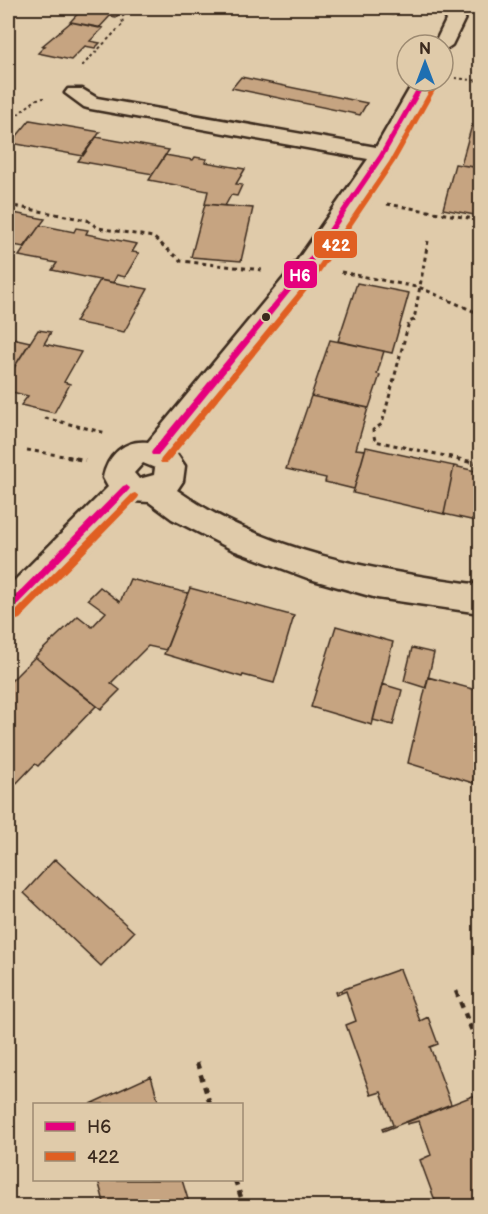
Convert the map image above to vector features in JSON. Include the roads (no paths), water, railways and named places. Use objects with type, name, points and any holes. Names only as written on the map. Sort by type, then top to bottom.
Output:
[{"type":"street","points":[[449,33],[461,8]]},
{"type":"street","points":[[75,93],[91,103],[382,155]]},
{"type":"street","points":[[8,608],[133,482],[168,481],[170,466],[164,458],[155,453],[305,270],[382,155],[417,93]]},
{"type":"street","points":[[133,482],[253,546],[309,566],[373,583],[480,599]]}]
